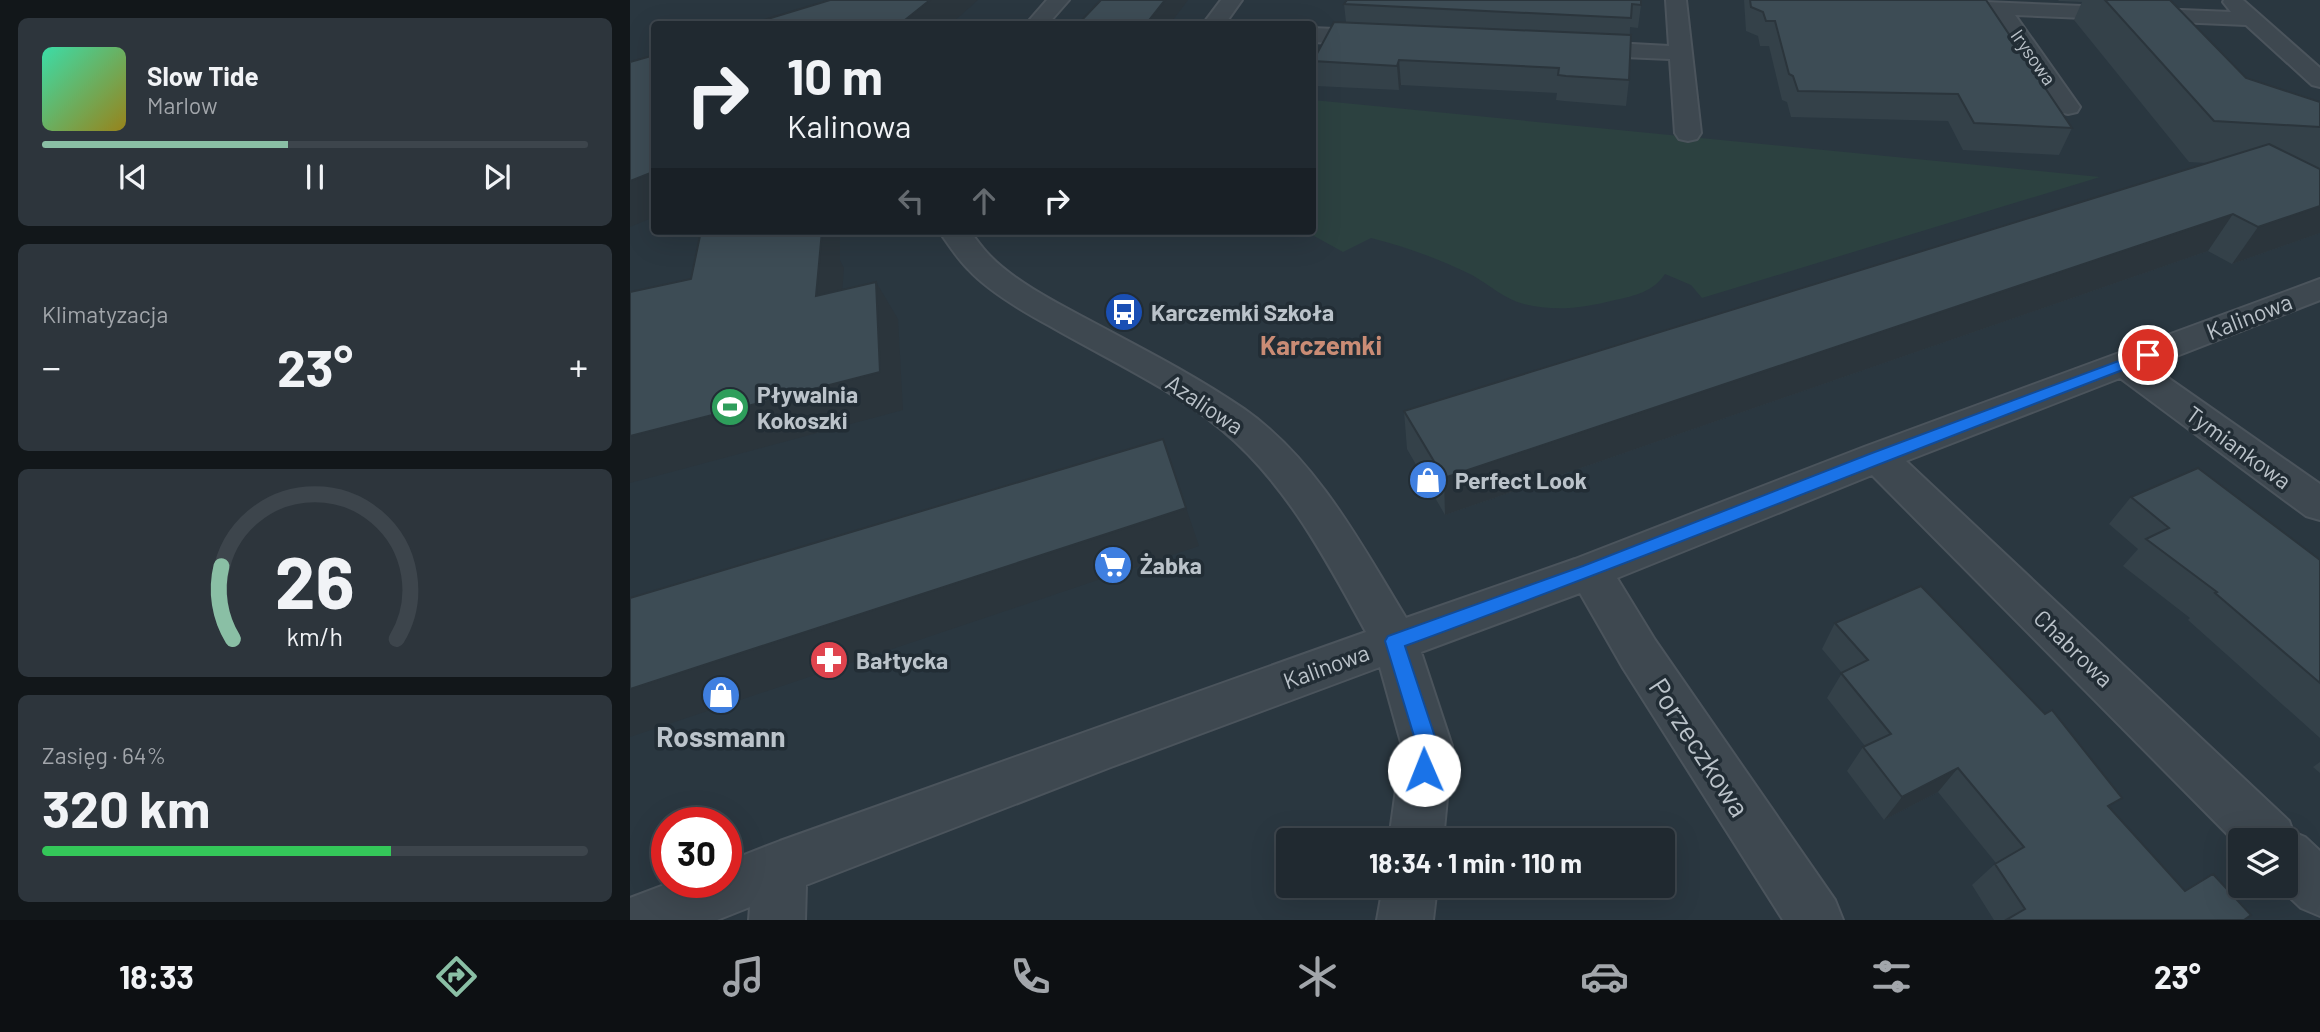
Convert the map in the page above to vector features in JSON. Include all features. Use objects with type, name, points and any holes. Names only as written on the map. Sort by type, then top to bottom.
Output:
[{"type":"street","points":[[1040,21],[1059,0]]},
{"type":"street","points":[[1216,21],[1232,0]]},
{"type":"street","points":[[1676,0],[1688,133]]},
{"type":"street","points":[[2163,0],[2206,43]]},
{"type":"street","points":[[2230,0],[2318,77]]},
{"type":"street","name":"Irysowa","points":[[1914,4],[2252,19]]},
{"type":"street","name":"Irysowa","points":[[1999,7],[2068,107]]},
{"type":"street","points":[[1316,35],[1408,40]]},
{"type":"street","points":[[1558,47],[1681,53]]},
{"type":"street","name":"Azaliowa","points":[[957,235],[981,264],[1033,303],[1193,391],[1234,419],[1265,447],[1306,496],[1342,549],[1395,641],[1427,746],[1417,828]]},
{"type":"street","name":"Kalinowa","points":[[645,920],[778,894],[1395,641],[1590,571],[1878,457],[2320,289]]},
{"type":"street","name":"Tymiankowa","points":[[2124,364],[2320,505]]},
{"type":"street","name":"Chabrowa","points":[[1878,457],[2258,828]]},
{"type":"street","name":"Porzeczkowa","points":[[1590,571],[1639,654],[1815,920]]},
{"type":"street","points":[[2298,868],[2320,889]]},
{"type":"street","points":[[1405,920],[1408,898]]},
{"type":"green space","points":[[1316,100],[2100,177],[1702,298],[1691,285],[1665,274],[1650,289],[1630,297],[1581,307],[1547,308],[1517,302],[1472,275],[1397,245],[1371,238],[1343,252],[1312,235],[1316,235]]},
{"type":"building","points":[[830,0],[930,0],[904,21],[761,21]]},
{"type":"building","points":[[1101,0],[1165,0],[1148,21],[1081,21]]},
{"type":"building","points":[[1347,0],[1641,0],[1641,5],[1632,4],[1631,18],[1344,4]]},
{"type":"building","points":[[1750,0],[1986,0],[2072,128],[1974,123],[1958,94],[1798,91],[1793,76],[1789,74],[1775,21],[1766,21],[1763,12],[1751,7]]},
{"type":"building","points":[[2105,0],[2170,0],[2246,78],[2320,102],[2320,127],[2214,121]]},
{"type":"building","points":[[1334,22],[1631,35],[1629,80],[1558,75],[1559,68],[1399,60],[1397,66],[1316,61],[1316,55]]},
{"type":"building","points":[[651,56],[651,173],[630,181],[630,62]]},
{"type":"building","points":[[2269,144],[2320,169],[2320,206],[2258,227],[2233,214],[1444,478],[1404,411]]},
{"type":"building","points":[[700,235],[822,235],[816,296],[876,282],[880,372],[630,436],[630,292],[691,279]]},
{"type":"building","points":[[1163,439],[1186,508],[630,689],[630,598]]},
{"type":"building","points":[[2198,468],[2320,560],[2320,683],[2215,593],[2217,592],[2146,539],[2169,528],[2131,497]]},
{"type":"building","points":[[1921,586],[2045,714],[2052,710],[2122,798],[2108,806],[2185,891],[2213,874],[2228,890],[2228,898],[2235,898],[2251,915],[2244,920],[2006,920],[2025,909],[1995,864],[2024,847],[1958,768],[1902,797],[1863,747],[1891,734],[1841,673],[1868,660],[1835,623]]},
{"type":"place","name":"Karczemki Szkoła","points":[[1124,312]]},
{"type":"place","name":"Pływalnia Kokoszki","points":[[730,407]]},
{"type":"place","name":"Perfect Look","points":[[1428,480]]},
{"type":"place","name":"Żabka","points":[[1113,565]]},
{"type":"place","name":"Bałtycka","points":[[829,660]]},
{"type":"place","name":"Rossmann","points":[[721,695]]},
{"type":"district","name":"Karczemki","points":[[1321,344]]},
{"type":"route","points":[[1424,770],[1427,746],[1395,641],[1590,571],[1878,457],[2148,355]]}]
